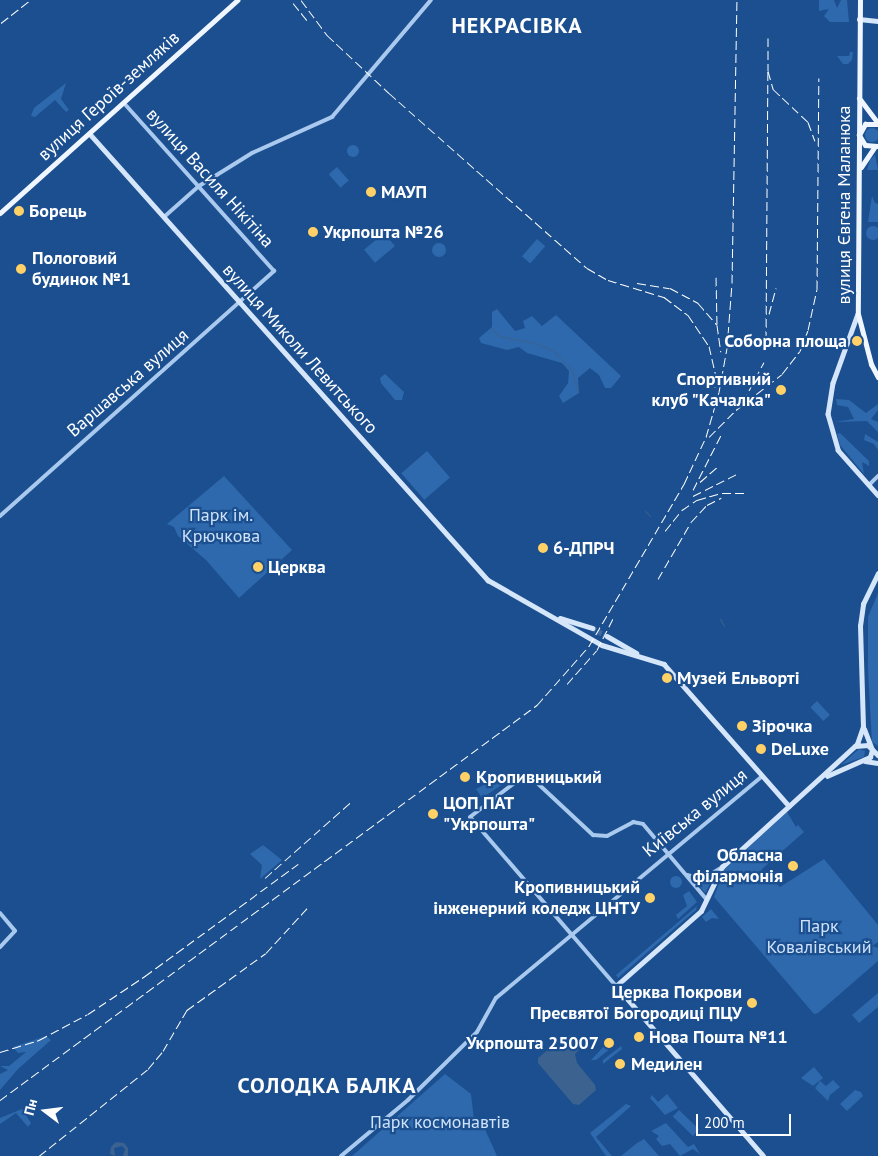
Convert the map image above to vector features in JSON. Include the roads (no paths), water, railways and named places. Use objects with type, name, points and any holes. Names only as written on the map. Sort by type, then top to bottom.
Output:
[{"type":"main road","name":"вулиця Героїв-земляків","points":[[0,213],[237,0]]},
{"type":"main road","name":"вулиця Євгена Маланюка","points":[[860,0],[858,314],[873,369],[878,377]]},
{"type":"main road","points":[[859,19],[878,21]]},
{"type":"main road","points":[[858,96],[878,124]]},
{"type":"main road","points":[[878,124],[865,124],[859,135],[865,146],[878,146]]},
{"type":"main road","name":"вулиця Миколи Левитського","points":[[90,134],[491,582],[554,616]]},
{"type":"main road","points":[[859,173],[865,158],[878,146]]},
{"type":"main road","points":[[858,314],[833,383],[828,414],[838,450],[878,495]]},
{"type":"main road","points":[[763,1156],[616,986],[701,910],[722,867],[819,781],[852,748],[862,733],[860,626],[864,604],[878,573]]},
{"type":"main road","points":[[554,616],[592,628]]},
{"type":"main road","points":[[554,616],[602,645],[642,656]]},
{"type":"main road","points":[[607,636],[642,656],[667,667],[789,806]]},
{"type":"main road","points":[[819,781],[870,757],[870,747],[862,716]]},
{"type":"main road","points":[[852,748],[861,744],[870,747],[878,756]]},
{"type":"main road","points":[[861,761],[878,763]]},
{"type":"street","points":[[164,217],[199,186],[252,152],[332,117],[368,72],[431,0]]},
{"type":"street","name":"вулиця Василя Нікітіна","points":[[124,103],[274,271]]},
{"type":"street","name":"Варшавська вулиця","points":[[0,516],[274,271]]},
{"type":"street","points":[[869,485],[878,476]]},
{"type":"street","points":[[874,491],[878,486]]},
{"type":"street","name":"Київська вулиця","points":[[341,1156],[445,1065],[477,1032],[496,998],[762,776]]},
{"type":"street","points":[[616,986],[470,817],[517,781],[531,779],[542,784],[593,835],[607,836],[630,824],[642,823],[707,900]]},
{"type":"street","points":[[682,872],[699,880],[722,867]]},
{"type":"street","points":[[0,913],[14,929],[14,934],[0,947]]},
{"type":"waterway","points":[[491,328],[499,336],[536,343],[553,351],[571,369],[578,391]]},
{"type":"waterway","points":[[645,511],[650,516]]},
{"type":"waterway","points":[[720,619],[724,626]]},
{"type":"tunnel","points":[[592,628],[607,636]]},
{"type":"railway","points":[[1,23],[30,0]]},
{"type":"railway","points":[[301,0],[327,35],[389,93],[587,268],[608,280],[664,297],[688,315],[709,346],[715,373],[715,387]]},
{"type":"railway","points":[[0,1100],[537,705],[589,646],[684,484],[706,437],[719,392],[727,348],[732,283],[737,0]]},
{"type":"railway","points":[[293,3],[307,20]]},
{"type":"railway","points":[[768,38],[768,71],[773,89],[808,122],[815,141]]},
{"type":"railway","points":[[766,340],[768,71]]},
{"type":"railway","points":[[709,437],[736,410],[782,374],[800,351],[808,330],[817,289],[819,78]]},
{"type":"railway","points":[[716,277],[717,324]]},
{"type":"railway","points":[[637,283],[670,288],[698,303],[717,325],[721,352]]},
{"type":"railway","points":[[769,314],[776,288]]},
{"type":"railway","points":[[743,402],[764,362]]},
{"type":"railway","points":[[693,490],[721,435]]},
{"type":"railway","points":[[700,482],[717,467]]},
{"type":"railway","points":[[693,496],[739,473]]},
{"type":"railway","points":[[665,531],[682,510],[697,500],[722,493],[746,493]]},
{"type":"railway","points":[[658,579],[691,522],[707,505],[721,498]]},
{"type":"railway","points":[[567,684],[597,650],[613,619]]},
{"type":"railway","points":[[265,878],[351,802]]},
{"type":"railway","points":[[0,1052],[39,1040],[88,1014],[145,976],[298,864]]},
{"type":"railway","points":[[39,1156],[148,1069],[163,1051],[187,1010],[266,953],[310,905]]},
{"type":"place","name":"МАУП","points":[[371,192]]},
{"type":"place","name":"Борець","points":[[19,211]]},
{"type":"place","name":"Укрпошта №26","points":[[313,232]]},
{"type":"place","name":"Пологовий будинок №1","points":[[21,269]]},
{"type":"place","name":"Соборна площа","points":[[857,341]]},
{"type":"place","name":"Спортивний клуб \"Качалка\"","points":[[781,390]]},
{"type":"place","name":"6-ДПРЧ","points":[[543,548]]},
{"type":"place","name":"Церква","points":[[258,567]]},
{"type":"place","name":"Музей Ельворті","points":[[667,678]]},
{"type":"place","name":"Зірочка","points":[[742,726]]},
{"type":"place","name":"DeLuxe","points":[[761,749]]},
{"type":"place","name":"Кропивницький","points":[[465,777]]},
{"type":"place","name":"ЦОП ПАТ \"Укрпошта\"","points":[[433,814]]},
{"type":"place","name":"Обласна філармонія","points":[[793,866]]},
{"type":"place","name":"Кропивницький інженерний коледж ЦНТУ","points":[[650,898]]},
{"type":"place","name":"Церква Покрови Пресвятої Богородиці ПЦУ","points":[[752,1003]]},
{"type":"place","name":"Нова Пошта №11","points":[[639,1037]]},
{"type":"place","name":"Укрпошта 25007","points":[[609,1043]]},
{"type":"place","name":"Медилен","points":[[620,1064]]},
{"type":"district","name":"НЕКРАСІВКА","points":[[517,26]]},
{"type":"district","name":"СОЛОДКА БАЛКА","points":[[327,1086]]},
{"type":"park label","name":"Парк ім. Крючкова","points":[[221,526]]},
{"type":"park label","name":"Парк Ковалівський","points":[[819,938]]},
{"type":"park label","name":"Парк космонавтів","points":[[440,1122]]}]
